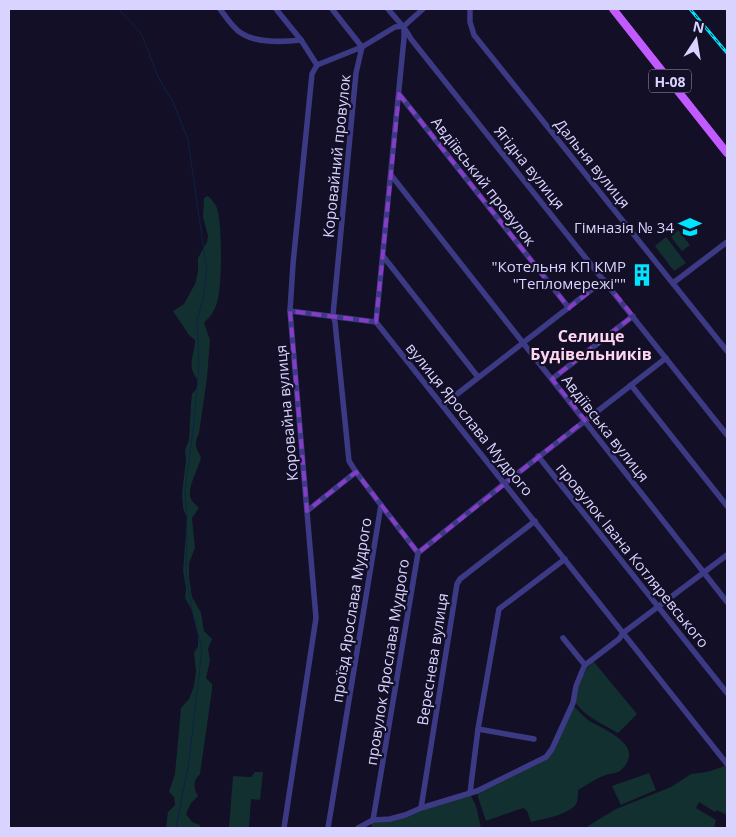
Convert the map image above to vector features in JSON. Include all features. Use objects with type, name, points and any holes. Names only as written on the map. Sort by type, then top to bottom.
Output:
[{"type":"main road","name":"Н-08","points":[[613,9],[727,153]]},
{"type":"street","points":[[220,9],[236,30],[243,35],[286,42],[301,40]]},
{"type":"street","points":[[276,9],[301,40],[317,65],[362,47],[395,27],[404,26],[423,9]]},
{"type":"street","points":[[332,9],[362,47]]},
{"type":"street","name":"Ягідна вулиця","points":[[388,9],[404,26],[411,39],[727,435]]},
{"type":"street","name":"Дальня вулиця","points":[[470,9],[470,22],[474,35],[727,350]]},
{"type":"street","points":[[290,311],[376,322],[404,26]]},
{"type":"street","name":"Коровайний провулок","points":[[333,315],[356,73],[362,47]]},
{"type":"street","name":"Коровайна вулиця","points":[[284,828],[316,618],[290,311],[312,74],[317,65]]},
{"type":"street","name":"Авдіївський провулок","points":[[399,94],[568,308]]},
{"type":"street","name":"Авдіївська вулиця","points":[[391,175],[727,602]]},
{"type":"street","points":[[673,283],[727,242]]},
{"type":"street","points":[[383,256],[478,377]]},
{"type":"street","points":[[443,405],[604,280]]},
{"type":"street","name":"проїзд Ярослава Мудрого","points":[[328,828],[381,505],[349,461],[333,315]]},
{"type":"street","points":[[552,379],[633,316]]},
{"type":"street","name":"вулиця Ярослава Мудрого","points":[[376,322],[727,763]]},
{"type":"street","name":"провулок Ярослава Мудрого","points":[[373,820],[418,552],[538,456],[666,358]]},
{"type":"street","points":[[631,385],[727,506]]},
{"type":"street","name":"провулок Івана Котляревського","points":[[538,456],[727,693]]},
{"type":"street","points":[[307,511],[356,472]]},
{"type":"street","points":[[381,505],[418,552]]},
{"type":"street","name":"Вереснева вулиця","points":[[421,808],[456,584],[460,578],[535,521]]},
{"type":"street","points":[[358,828],[373,820],[390,819],[478,791],[546,757],[552,749],[573,703],[576,686],[585,665],[727,555]]},
{"type":"street","points":[[470,793],[478,729],[499,609],[565,559]]},
{"type":"street","points":[[563,638],[585,665]]},
{"type":"street","points":[[478,729],[534,739]]},
{"type":"highlighted area","points":[[399,94],[569,308],[604,280],[633,316],[552,379],[585,420],[418,553],[356,472],[307,511],[290,311],[376,322]]},
{"type":"green space","points":[[208,196],[217,207],[221,243],[221,268],[216,306],[204,323],[210,340],[207,378],[199,433],[196,440],[196,448],[201,457],[190,490],[192,500],[199,508],[192,518],[195,548],[189,563],[189,577],[192,597],[201,613],[204,631],[212,639],[208,649],[210,661],[206,678],[212,684],[212,690],[200,774],[195,784],[198,796],[191,803],[186,814],[192,822],[200,825],[201,828],[166,828],[168,812],[175,805],[174,797],[169,792],[175,774],[181,708],[189,699],[194,686],[196,671],[194,653],[198,646],[198,635],[192,610],[185,598],[186,588],[183,571],[187,518],[183,508],[182,493],[186,460],[185,450],[189,440],[192,394],[197,388],[197,379],[192,369],[195,340],[189,335],[173,311],[184,304],[195,284],[198,272],[198,258],[207,242],[208,236],[203,217],[204,198]]},
{"type":"green space","points":[[678,230],[690,245],[682,251],[671,237]]},
{"type":"green space","points":[[666,237],[686,263],[674,271],[655,246]]},
{"type":"green space","points":[[594,662],[637,714],[618,733],[589,716],[575,702],[583,675]]},
{"type":"green space","points":[[574,706],[588,720],[619,738],[625,745],[629,752],[628,759],[623,768],[599,778],[578,790],[577,802],[570,810],[564,813],[531,822],[527,811],[523,808],[486,821],[478,792],[544,760]]},
{"type":"green space","points":[[725,766],[727,768],[727,815],[717,810],[715,812],[699,802],[696,808],[716,820],[714,828],[589,828],[588,826],[616,809],[671,787],[691,774],[707,772]]},
{"type":"green space","points":[[255,772],[263,772],[260,800],[251,799],[249,828],[229,828],[233,776],[251,777]]},
{"type":"green space","points":[[649,773],[656,790],[621,805],[612,786]]},
{"type":"green space","points":[[470,794],[476,806],[481,828],[371,828],[372,823]]},
{"type":"waterway","points":[[119,9],[142,35],[158,77],[173,102],[188,140],[207,271],[197,321],[199,364],[185,491],[187,518],[186,575],[192,610],[202,649],[189,761],[176,828]]},
{"type":"railway","points":[[690,9],[727,53]]},
{"type":"place","name":"Гімназія № 34","points":[[690,227]]},
{"type":"place","name":"\"Котельня КП КМР \"Тепломережi\"\"","points":[[642,275]]},
{"type":"district","name":"Селище Будівельників","points":[[591,345]]}]
